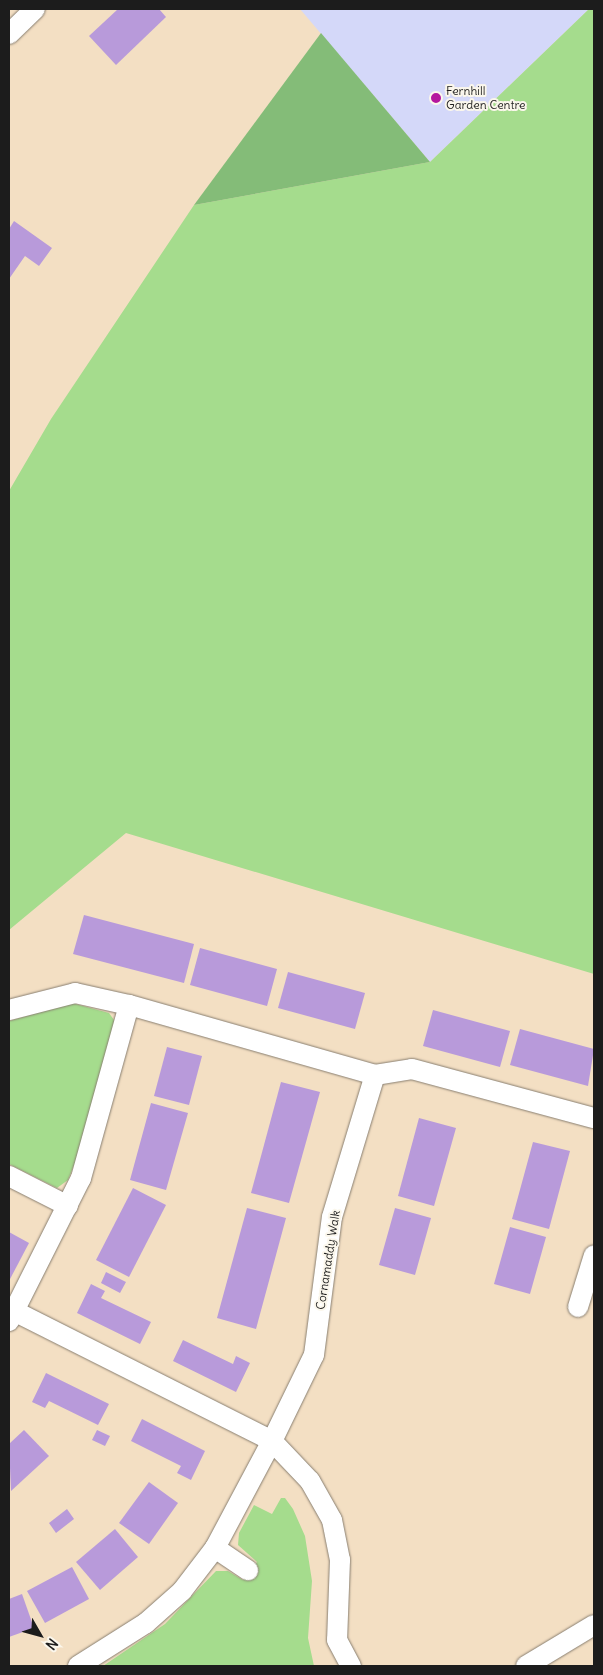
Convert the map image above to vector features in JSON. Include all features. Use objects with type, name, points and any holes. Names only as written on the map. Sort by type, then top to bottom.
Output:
[{"type":"street","points":[[9,34],[35,9]]},
{"type":"street","points":[[9,1010],[75,993],[129,1005],[375,1075],[412,1070],[594,1118]]},
{"type":"street","points":[[129,1005],[88,1157],[68,1206],[11,1316],[272,1441],[310,1481],[332,1520],[340,1560],[337,1640],[351,1666]]},
{"type":"street","name":"Cornamaddy Walk","points":[[78,1666],[114,1645],[165,1608],[215,1548],[272,1441],[314,1356],[332,1217],[375,1075]]},
{"type":"street","points":[[9,1176],[68,1206]]},
{"type":"street","points":[[578,1307],[594,1255]]},
{"type":"street","points":[[215,1548],[248,1570]]},
{"type":"street","points":[[526,1666],[594,1625]]},
{"type":"shaded area","name":"Fernhill Garden Centre","points":[[300,9],[589,9],[430,162]]},
{"type":"green space","points":[[589,9],[594,9],[594,974],[126,833],[9,930],[9,491],[51,419],[194,205],[430,162]]},
{"type":"green space","points":[[321,33],[430,162],[194,205]]},
{"type":"green space","points":[[72,1003],[109,1013],[114,1020],[114,1026],[75,1163],[68,1180],[57,1188],[9,1164],[9,1021]]},
{"type":"green space","points":[[281,1498],[285,1498],[293,1509],[305,1536],[312,1581],[308,1638],[314,1666],[103,1666],[165,1624],[216,1571],[228,1571],[243,1580],[257,1562],[238,1545],[239,1533],[254,1505],[272,1514]]},
{"type":"building","points":[[118,9],[159,9],[166,17],[116,65],[89,36]]},
{"type":"building","points":[[14,221],[52,248],[39,266],[25,256],[9,279],[9,229]]},
{"type":"building","points":[[84,915],[194,944],[184,983],[73,954]]},
{"type":"building","points":[[200,948],[277,969],[267,1006],[190,985]]},
{"type":"building","points":[[288,972],[365,993],[355,1029],[278,1008]]},
{"type":"building","points":[[433,1010],[510,1031],[500,1067],[423,1046]]},
{"type":"building","points":[[520,1029],[594,1049],[588,1086],[510,1065]]},
{"type":"building","points":[[167,1047],[202,1056],[189,1105],[154,1096]]},
{"type":"building","points":[[281,1082],[320,1092],[289,1203],[251,1193]]},
{"type":"building","points":[[151,1103],[188,1113],[166,1190],[130,1180]]},
{"type":"building","points":[[419,1118],[456,1128],[434,1206],[398,1196]]},
{"type":"building","points":[[533,1142],[570,1151],[549,1229],[512,1219]]},
{"type":"building","points":[[133,1188],[166,1205],[129,1277],[96,1260]]},
{"type":"building","points":[[247,1208],[286,1218],[256,1329],[217,1318]]},
{"type":"building","points":[[395,1208],[431,1218],[415,1275],[379,1265]]},
{"type":"building","points":[[510,1227],[546,1237],[530,1294],[494,1284]]},
{"type":"building","points":[[9,1232],[29,1243],[9,1281]]},
{"type":"building","points":[[106,1272],[126,1282],[120,1293],[101,1283]]},
{"type":"building","points":[[91,1284],[105,1291],[101,1298],[151,1322],[140,1344],[77,1313]]},
{"type":"building","points":[[183,1340],[233,1364],[236,1356],[250,1363],[236,1392],[173,1361]]},
{"type":"building","points":[[46,1373],[109,1404],[98,1425],[49,1401],[45,1408],[32,1402]]},
{"type":"building","points":[[142,1419],[205,1451],[191,1480],[177,1473],[181,1466],[131,1441]]},
{"type":"building","points":[[24,1430],[49,1456],[11,1491],[9,1444]]},
{"type":"building","points":[[97,1430],[110,1436],[105,1446],[92,1440]]},
{"type":"building","points":[[149,1482],[178,1503],[149,1544],[119,1523]]},
{"type":"building","points":[[67,1509],[74,1519],[56,1533],[49,1523]]},
{"type":"building","points":[[115,1529],[138,1557],[100,1590],[76,1562]]},
{"type":"building","points":[[72,1567],[89,1599],[45,1623],[27,1591]]},
{"type":"building","points":[[22,1594],[34,1628],[9,1637],[9,1599]]},
{"type":"place","name":"Fernhill Garden Centre","points":[[436,98]]}]
